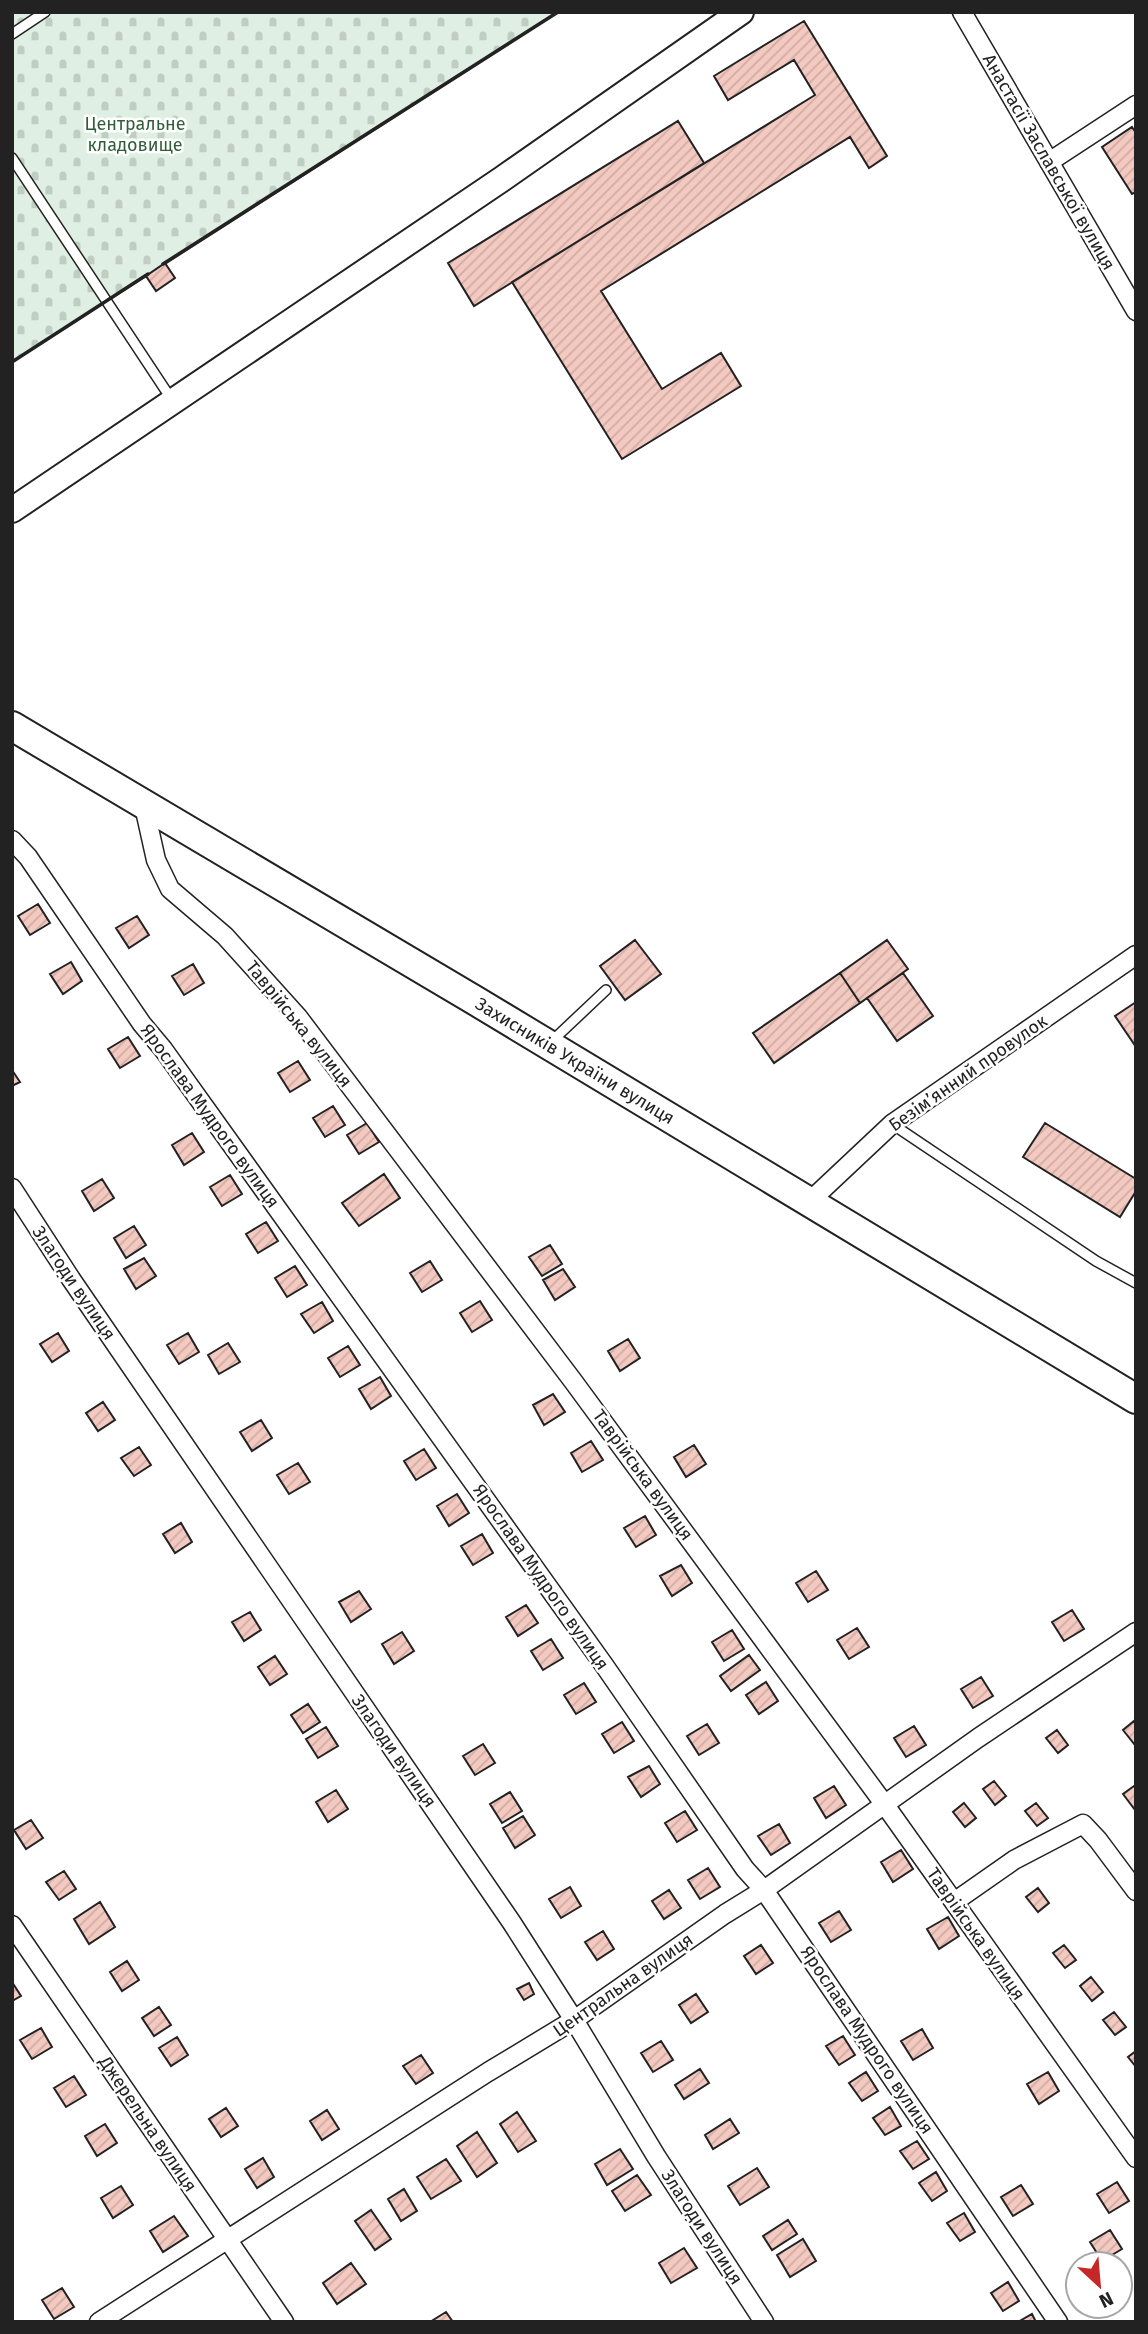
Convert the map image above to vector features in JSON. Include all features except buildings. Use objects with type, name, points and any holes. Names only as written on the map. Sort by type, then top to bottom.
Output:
[{"type":"highway","name":"Захисників України вулиця","points":[[12,726],[1136,1399]]},
{"type":"main road","points":[[12,510],[502,179],[741,12]]},
{"type":"street","name":"Анастасії Заславської вулиця","points":[[962,12],[1136,311]]},
{"type":"street","points":[[1049,162],[1136,105]]},
{"type":"street","name":"Таврійська вулиця","points":[[144,806],[156,860],[170,888],[225,936],[299,1017],[573,1381],[885,1805],[1136,2158]]},
{"type":"street","name":"Ярослава Мудрого вулиця","points":[[12,839],[28,857],[142,1024],[171,1059],[588,1642],[745,1869],[764,1890],[1058,2322]]},
{"type":"street","name":"Безімʼянний провулок","points":[[809,1202],[892,1124],[1136,955]]},
{"type":"street","name":"Злагоди вулиця","points":[[12,1188],[78,1290],[512,1923],[575,2020],[656,2156],[764,2322]]},
{"type":"street","name":"Центральна вулиця","points":[[99,2322],[575,2020],[978,1738],[1136,1632]]},
{"type":"street","points":[[954,1902],[1014,1860],[1083,1824],[1136,1891]]},
{"type":"street","name":"Джерельна вулиця","points":[[12,1925],[284,2322]]},
{"type":"lane","points":[[12,34],[45,12]]},
{"type":"lane","points":[[12,158],[173,401]]},
{"type":"lane","points":[[548,1045],[606,990]]},
{"type":"lane","points":[[892,1124],[1096,1261],[1136,1283]]},
{"type":"green space","name":"Центральне кладовище","points":[[12,12],[558,12],[12,362]]},
{"type":"wall","points":[[163,264],[558,12]]},
{"type":"wall","points":[[12,362],[148,274]]}]
